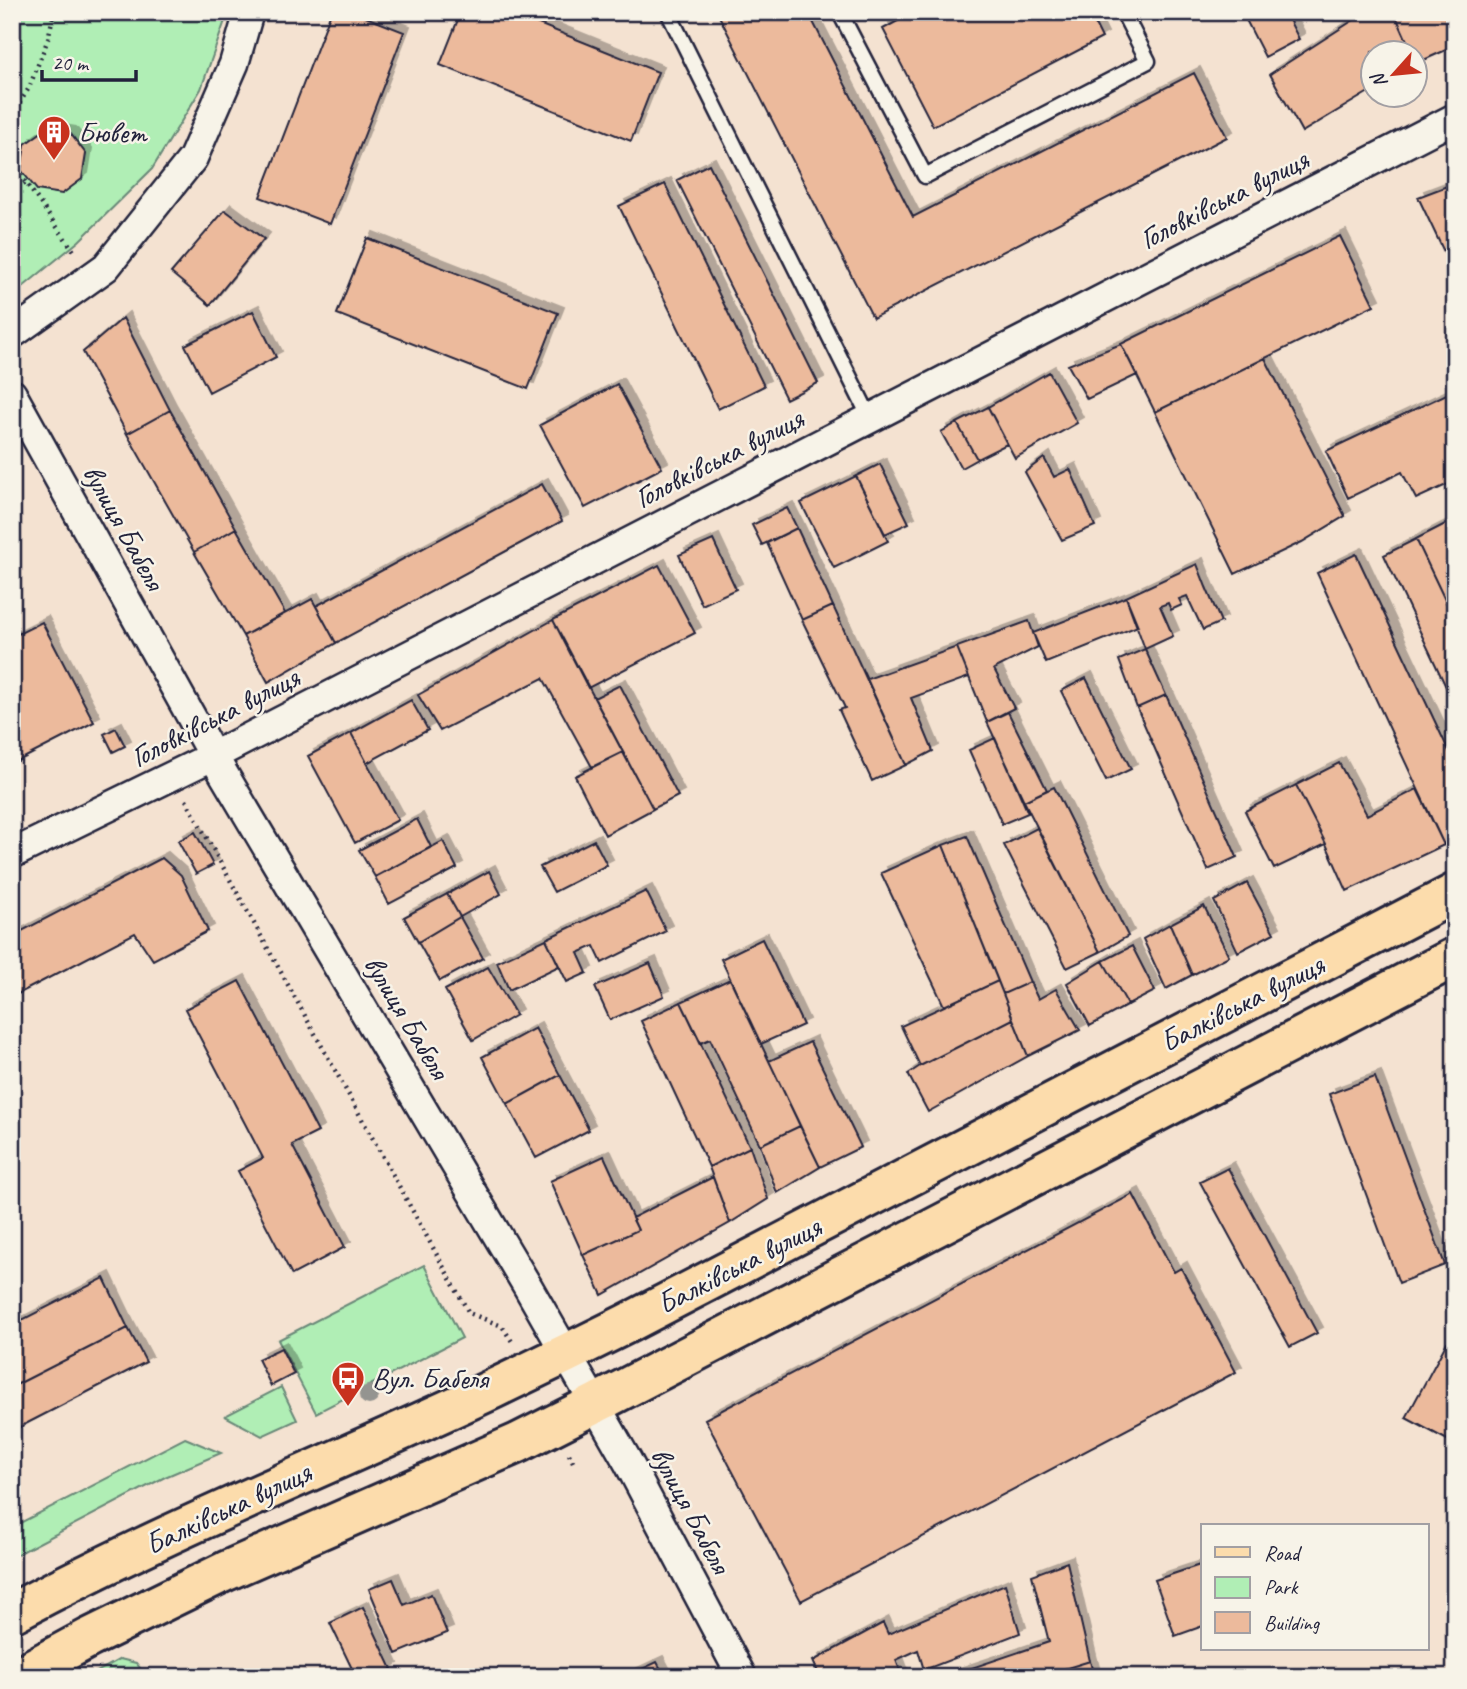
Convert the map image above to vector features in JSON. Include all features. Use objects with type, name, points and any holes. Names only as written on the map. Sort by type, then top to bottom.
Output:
[{"type":"main road","name":"Балківська вулиця","points":[[12,1613],[201,1519],[492,1389],[626,1324],[1455,893]]},
{"type":"main road","name":"Балківська вулиця","points":[[17,1677],[89,1638],[226,1571],[518,1443],[1455,957]]},
{"type":"street","points":[[12,334],[106,267],[193,158],[234,64],[249,12]]},
{"type":"street","name":"Головківська вулиця","points":[[12,854],[213,756],[1455,118]]},
{"type":"street","name":"вулиця Бабеля","points":[[12,394],[213,756],[522,1275],[628,1462],[742,1677]]},
{"type":"lane","points":[[668,12],[870,418]]},
{"type":"lane","points":[[842,12],[840,13],[925,176],[1148,61],[1123,12]]},
{"type":"path","points":[[12,116],[29,88],[48,39],[54,12]]},
{"type":"path","points":[[12,163],[93,277]]},
{"type":"path","points":[[12,192],[26,182]]},
{"type":"path","points":[[172,776],[469,1313],[502,1325],[529,1371]]},
{"type":"path","points":[[555,1424],[575,1466]]},
{"type":"green space","points":[[12,12],[228,12],[201,89],[152,169],[79,241],[12,296]]},
{"type":"green space","points":[[424,1265],[462,1338],[316,1413],[278,1340]]},
{"type":"green space","points":[[281,1387],[297,1420],[262,1436],[225,1416]]},
{"type":"green space","points":[[185,1438],[221,1453],[165,1477],[12,1557],[12,1527]]},
{"type":"green space","points":[[120,1659],[136,1663],[147,1677],[88,1677]]},
{"type":"building","points":[[331,12],[353,12],[404,32],[330,224],[260,197]]},
{"type":"building","points":[[461,12],[509,12],[658,72],[631,141],[440,65]]},
{"type":"building","points":[[717,12],[808,12],[913,217],[1194,73],[1227,137],[873,318]]},
{"type":"building","points":[[914,12],[1089,12],[1102,38],[933,126],[883,29]]},
{"type":"building","points":[[1242,12],[1285,12],[1299,39],[1265,57]]},
{"type":"building","points":[[1366,12],[1394,12],[1406,38],[1358,38],[1358,98],[1302,132],[1270,74]]},
{"type":"building","points":[[1394,12],[1455,12],[1455,46],[1428,58],[1428,38],[1406,38]]},
{"type":"building","name":"Бювет","points":[[46,129],[70,133],[86,154],[82,179],[62,194],[37,190],[21,170],[25,144]]},
{"type":"building","points":[[709,164],[818,383],[786,399],[677,180]]},
{"type":"building","points":[[1455,183],[1455,275],[1418,197]]},
{"type":"building","points":[[665,184],[764,386],[718,409],[619,206]]},
{"type":"building","points":[[225,210],[264,239],[210,305],[171,273]]},
{"type":"building","points":[[1340,236],[1374,305],[1155,412],[1121,344]]},
{"type":"building","points":[[367,238],[558,313],[528,389],[337,314]]},
{"type":"building","points":[[253,311],[276,357],[209,392],[185,345]]},
{"type":"building","points":[[123,318],[170,410],[127,434],[83,352]]},
{"type":"building","points":[[1121,344],[1137,375],[1087,399],[1068,365]]},
{"type":"building","points":[[1265,358],[1345,516],[1302,542],[1235,574],[1155,412]]},
{"type":"building","points":[[1049,372],[1077,423],[1015,458],[988,407]]},
{"type":"building","points":[[617,384],[662,468],[585,508],[540,425]]},
{"type":"building","points":[[1455,390],[1455,481],[1416,499],[1402,472],[1348,498],[1326,451]]},
{"type":"building","points":[[988,407],[1007,444],[977,459],[957,423]]},
{"type":"building","points":[[170,410],[236,528],[194,552],[127,434]]},
{"type":"building","points":[[957,423],[977,459],[961,468],[941,432]]},
{"type":"building","points":[[1044,458],[1054,477],[1070,469],[1095,526],[1062,540],[1025,472]]},
{"type":"building","points":[[880,464],[909,523],[885,534],[856,476]]},
{"type":"building","points":[[856,476],[888,541],[834,568],[801,503]]},
{"type":"building","points":[[542,484],[562,521],[336,643],[316,606]]},
{"type":"building","points":[[787,508],[797,528],[762,545],[752,525]]},
{"type":"building","points":[[1455,519],[1455,621],[1416,539]]},
{"type":"building","points":[[236,528],[285,613],[243,636],[194,552]]},
{"type":"building","points":[[797,528],[833,606],[802,620],[767,543]]},
{"type":"building","points":[[1416,539],[1455,621],[1455,706],[1384,555]]},
{"type":"building","points":[[713,540],[736,589],[702,605],[679,555]]},
{"type":"building","points":[[1356,554],[1455,764],[1455,839],[1444,845],[1317,573]]},
{"type":"building","points":[[1197,564],[1221,622],[1203,630],[1187,596],[1179,599],[1182,605],[1171,610],[1168,603],[1160,606],[1173,636],[1145,649],[1126,597]]},
{"type":"building","points":[[659,565],[695,633],[588,688],[553,620]]},
{"type":"building","points":[[1126,597],[1138,626],[1046,663],[1033,633]]},
{"type":"building","points":[[312,599],[336,643],[268,682],[243,636]]},
{"type":"building","points":[[833,606],[906,765],[872,781],[839,710],[845,708],[802,620]]},
{"type":"building","points":[[553,620],[623,752],[592,767],[543,678],[440,731],[418,695]]},
{"type":"building","points":[[1029,621],[1038,647],[994,669],[1014,708],[987,722],[957,647]]},
{"type":"building","points":[[42,622],[94,722],[12,764],[12,637]]},
{"type":"building","points":[[957,647],[969,677],[911,698],[933,751],[906,765],[867,679]]},
{"type":"building","points":[[1145,649],[1166,695],[1137,708],[1119,660]]},
{"type":"building","points":[[1086,678],[1131,769],[1106,781],[1061,691]]},
{"type":"building","points":[[620,685],[678,796],[653,809],[594,698]]},
{"type":"building","points":[[1166,695],[1237,857],[1208,870],[1137,708]]},
{"type":"building","points":[[411,700],[428,730],[367,763],[351,733]]},
{"type":"building","points":[[1008,712],[1047,790],[1024,801],[987,722]]},
{"type":"building","points":[[116,728],[125,746],[113,752],[104,734]]},
{"type":"building","points":[[351,733],[398,820],[355,843],[308,756]]},
{"type":"building","points":[[995,738],[1028,813],[1002,824],[969,750]]},
{"type":"building","points":[[623,752],[653,809],[605,835],[575,776]]},
{"type":"building","points":[[1339,763],[1367,815],[1417,789],[1444,845],[1347,891],[1296,785]]},
{"type":"building","points":[[1296,785],[1326,844],[1274,869],[1245,811]]},
{"type":"building","points":[[1054,787],[1128,936],[1100,952],[1024,801]]},
{"type":"building","points":[[417,819],[431,847],[375,877],[359,850]]},
{"type":"building","points":[[1037,828],[1100,952],[1067,968],[1004,845]]},
{"type":"building","points":[[195,832],[213,865],[196,874],[178,841]]},
{"type":"building","points":[[967,836],[1030,982],[1003,994],[943,845]]},
{"type":"building","points":[[594,840],[607,865],[554,892],[540,867]]},
{"type":"building","points":[[443,841],[457,868],[389,904],[375,877]]},
{"type":"building","points":[[943,845],[998,981],[944,1006],[881,873]]},
{"type":"building","points":[[162,858],[181,875],[208,931],[153,960],[135,933],[12,997],[12,936]]},
{"type":"building","points":[[489,871],[501,894],[460,917],[447,894]]},
{"type":"building","points":[[1247,883],[1274,933],[1238,952],[1214,901]]},
{"type":"building","points":[[646,891],[666,931],[602,963],[594,946],[578,953],[587,973],[567,982],[546,939]]},
{"type":"building","points":[[447,894],[460,917],[418,942],[404,917]]},
{"type":"building","points":[[1204,906],[1229,956],[1192,975],[1170,924]]},
{"type":"building","points":[[460,917],[483,958],[440,981],[418,942]]},
{"type":"building","points":[[1170,924],[1192,975],[1166,989],[1143,939]]},
{"type":"building","points":[[546,939],[559,966],[509,990],[497,962]]},
{"type":"building","points":[[762,939],[803,1025],[761,1044],[721,959]]},
{"type":"building","points":[[1132,946],[1155,991],[1128,1005],[1103,961]]},
{"type":"building","points":[[1103,961],[1128,1005],[1090,1026],[1067,983]]},
{"type":"building","points":[[650,963],[664,996],[610,1020],[595,987]]},
{"type":"building","points":[[488,967],[516,1015],[473,1040],[445,990]]},
{"type":"building","points":[[730,979],[800,1126],[760,1145],[710,1039],[701,1043],[681,1002]]},
{"type":"building","points":[[239,981],[318,1132],[292,1145],[345,1247],[292,1275],[238,1171],[263,1158],[185,1009]]},
{"type":"building","points":[[998,981],[1013,1019],[920,1066],[901,1026]]},
{"type":"building","points":[[1030,982],[1038,999],[1056,989],[1080,1030],[1028,1056],[1003,994]]},
{"type":"building","points":[[681,1002],[750,1147],[709,1167],[641,1021]]},
{"type":"building","points":[[1013,1019],[1028,1056],[928,1112],[908,1074]]},
{"type":"building","points":[[535,1028],[560,1075],[507,1104],[482,1057]]},
{"type":"building","points":[[810,1042],[861,1147],[820,1167],[769,1061]]},
{"type":"building","points":[[560,1075],[589,1130],[536,1158],[507,1104]]},
{"type":"building","points":[[1375,1077],[1445,1265],[1399,1283],[1329,1094]]},
{"type":"building","points":[[800,1126],[820,1167],[777,1193],[760,1145]]},
{"type":"building","points":[[750,1147],[768,1199],[730,1223],[709,1167]]},
{"type":"building","points":[[604,1156],[638,1230],[583,1255],[550,1181]]},
{"type":"building","points":[[1228,1168],[1317,1333],[1290,1347],[1200,1182]]},
{"type":"building","points":[[713,1177],[730,1223],[602,1295],[583,1255],[638,1230],[632,1218]]},
{"type":"building","points":[[1133,1194],[1174,1272],[1181,1268],[1236,1372],[801,1601],[705,1419]]},
{"type":"building","points":[[104,1278],[128,1328],[12,1387],[12,1325]]},
{"type":"building","points":[[128,1328],[146,1362],[12,1431],[12,1387]]},
{"type":"building","points":[[1447,1342],[1455,1346],[1455,1444],[1406,1418]]},
{"type":"building","points":[[281,1348],[294,1374],[271,1386],[258,1359]]},
{"type":"building","points":[[1067,1562],[1090,1661],[1038,1677],[945,1677],[1049,1642],[1032,1575]]},
{"type":"building","points":[[1201,1565],[1201,1627],[1175,1636],[1155,1580]]},
{"type":"building","points":[[393,1579],[404,1605],[431,1594],[447,1633],[396,1654],[369,1589]]},
{"type":"building","points":[[1005,1584],[1020,1633],[924,1670],[918,1650],[896,1660],[902,1676],[900,1677],[820,1677],[813,1661],[883,1623],[888,1634]]},
{"type":"building","points":[[363,1607],[392,1669],[375,1677],[356,1677],[330,1623]]},
{"type":"building","points":[[1090,1661],[1094,1677],[1038,1677]]},
{"type":"building","points":[[657,1662],[665,1677],[625,1677]]},
{"type":"place","name":"Бювет","points":[[54,162]]},
{"type":"place","name":"Вул. Бабеля","points":[[348,1408]]}]
